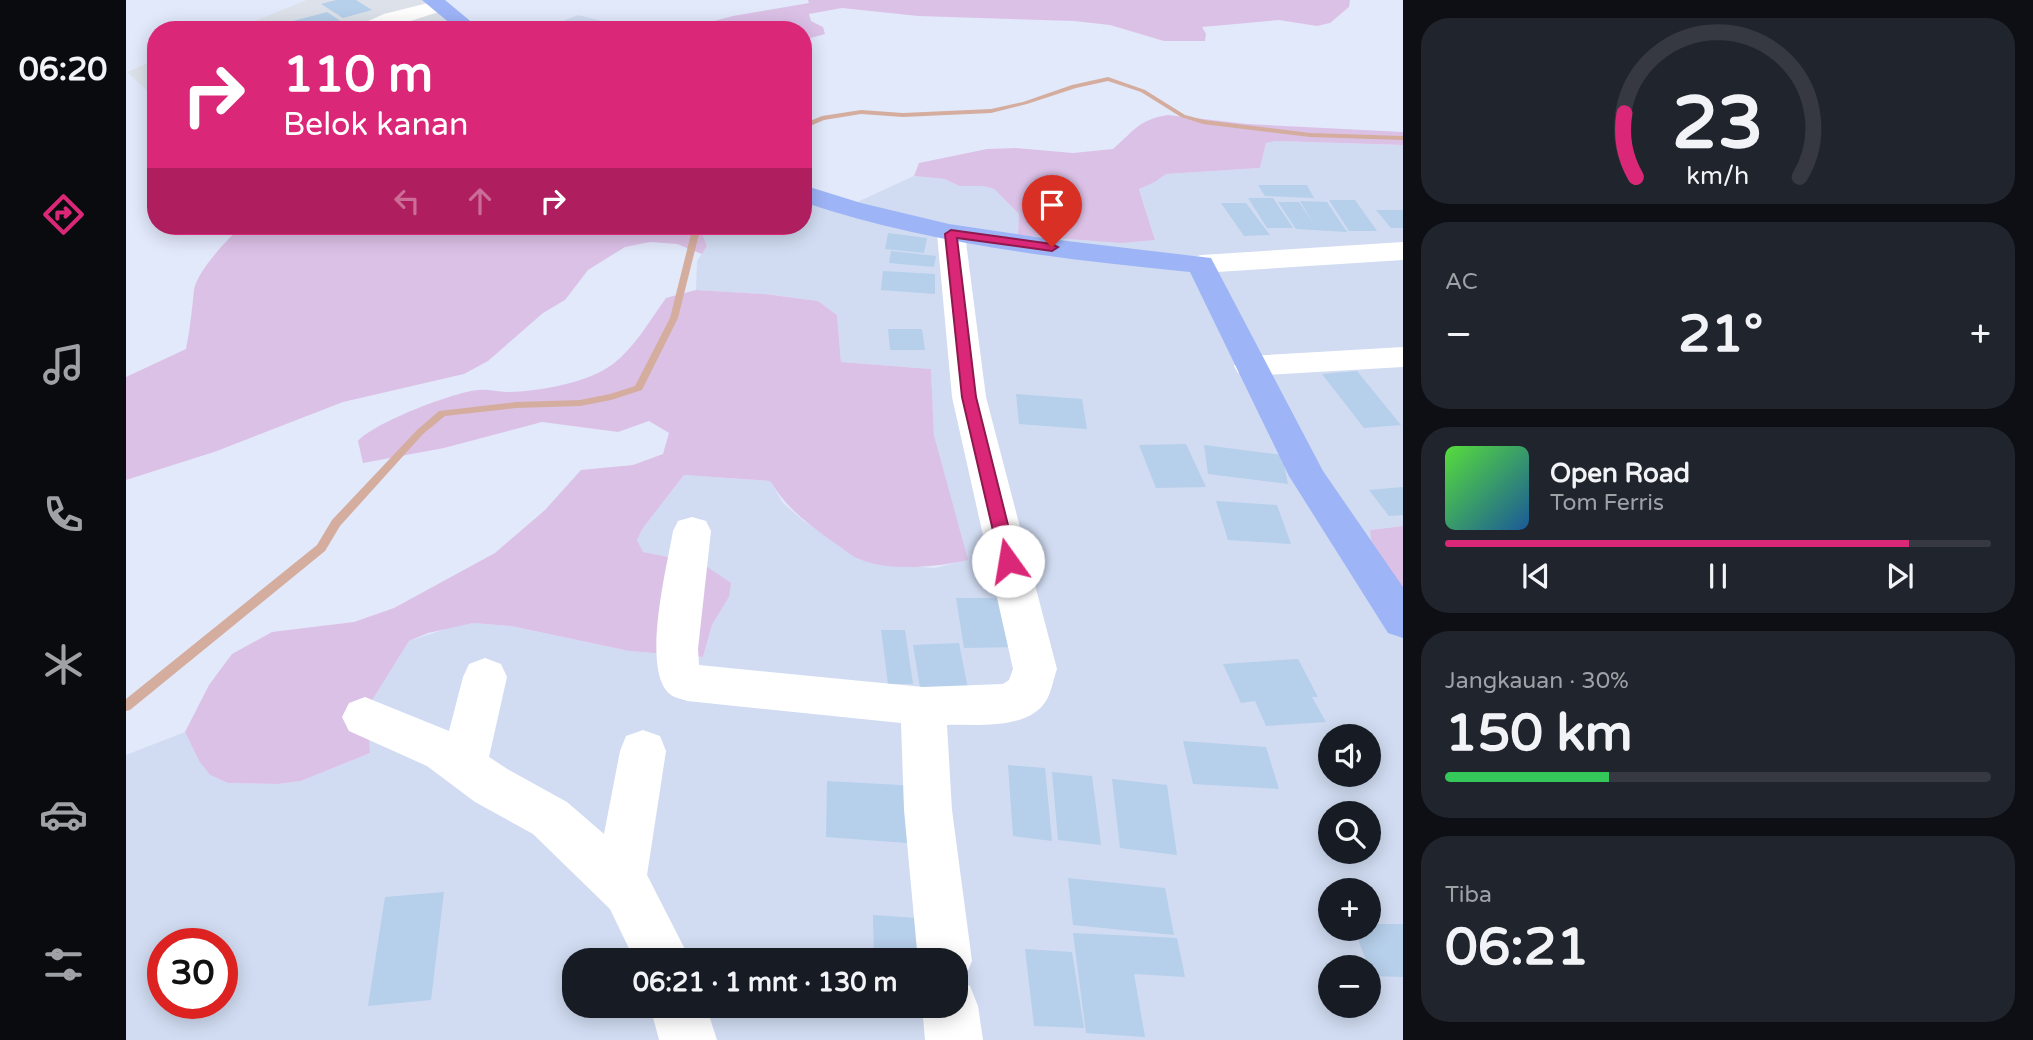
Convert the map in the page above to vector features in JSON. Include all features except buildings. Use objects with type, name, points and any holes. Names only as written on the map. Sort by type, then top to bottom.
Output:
[{"type":"main road","points":[[436,3],[459,21]]},
{"type":"main road","points":[[812,196],[879,217],[951,234],[1103,255],[1201,264],[1307,476],[1403,621]]},
{"type":"street","points":[[405,21],[436,3]]},
{"type":"street","points":[[692,531],[676,649],[678,670],[687,682],[923,706],[1011,703],[1027,692],[1035,669],[969,397],[951,234]]},
{"type":"street","points":[[1201,264],[1403,251]]},
{"type":"street","points":[[1250,366],[1403,356]]},
{"type":"street","points":[[464,765],[485,677]]},
{"type":"street","points":[[923,706],[928,810],[944,948]]},
{"type":"street","points":[[365,717],[444,751],[492,786],[550,818],[628,891],[657,948]]},
{"type":"street","points":[[620,884],[643,751]]},
{"type":"street","points":[[682,1018],[688,1040]]},
{"type":"street","points":[[951,1018],[954,1040]]},
{"type":"shaded area","points":[[307,0],[422,0],[447,21],[254,21]]},
{"type":"shaded area","points":[[808,0],[1350,0],[1349,7],[1330,23],[1317,26],[1279,20],[1202,27],[1206,34],[1205,41],[1164,41],[1110,25],[1074,21],[918,16],[842,8],[809,14],[811,21],[714,21],[809,3]]},
{"type":"shaded area","points":[[578,15],[602,21],[563,21]]},
{"type":"shaded area","points":[[812,22],[823,27],[825,34],[812,38]]},
{"type":"shaded area","points":[[147,64],[147,91],[127,72]]},
{"type":"shaded area","points":[[1168,115],[1247,124],[1403,132],[1403,145],[1276,141],[1266,143],[1260,168],[1166,174],[1139,189],[1155,240],[1121,243],[1018,235],[1019,214],[994,189],[959,186],[945,179],[914,176],[919,163],[987,149],[1016,148],[1073,153],[1113,149],[1143,123]]},
{"type":"shaded area","points":[[1276,141],[1403,145],[1403,526],[1370,530],[1403,596],[1403,1040],[126,1040],[126,755],[185,732],[199,761],[210,775],[228,783],[278,784],[301,781],[370,753],[368,707],[409,641],[473,623],[511,626],[629,651],[703,657],[712,625],[729,597],[703,564],[642,552],[637,540],[643,528],[684,475],[770,481],[783,503],[805,522],[859,559],[876,564],[935,568],[967,560],[934,435],[931,369],[841,362],[837,315],[818,301],[765,294],[696,290],[697,261],[707,246],[703,235],[812,235],[812,199],[853,204],[914,176],[945,179],[959,186],[994,189],[1019,214],[1018,235],[1155,240],[1139,188],[1166,174],[1260,168],[1266,143]]},
{"type":"shaded area","points":[[233,235],[703,235],[707,246],[702,254],[677,244],[650,242],[625,247],[588,270],[565,300],[543,313],[488,361],[464,374],[343,402],[217,451],[126,480],[126,377],[186,349],[196,283],[214,255]]},
{"type":"shaded area","points":[[696,290],[765,294],[818,301],[837,315],[841,362],[931,369],[934,435],[968,560],[913,567],[871,563],[853,556],[808,523],[791,508],[770,481],[684,475],[643,528],[637,540],[643,552],[703,564],[731,583],[729,597],[712,625],[703,657],[629,651],[511,626],[473,623],[428,633],[409,641],[368,707],[370,753],[301,781],[278,784],[228,783],[210,775],[199,761],[185,732],[209,685],[232,654],[272,632],[354,622],[394,608],[495,553],[545,510],[581,470],[633,465],[663,454],[669,433],[649,421],[618,432],[542,422],[444,448],[363,463],[358,441],[397,417],[452,396],[479,390],[506,392],[562,385],[602,371],[628,350],[666,298]]},
{"type":"shaded area","points":[[1403,526],[1403,596],[1373,555],[1370,530]]},
{"type":"waterway","points":[[812,123],[822,118],[861,112],[903,115],[991,111],[1025,103],[1074,86],[1108,79],[1143,91],[1183,116],[1203,122],[1310,135],[1403,138]]},
{"type":"waterway","points":[[126,706],[321,548],[336,523],[420,432],[442,413],[516,405],[580,403],[639,388],[674,318],[695,235]]},
{"type":"route","points":[[1008,561],[969,397],[951,234],[1052,247]]}]
